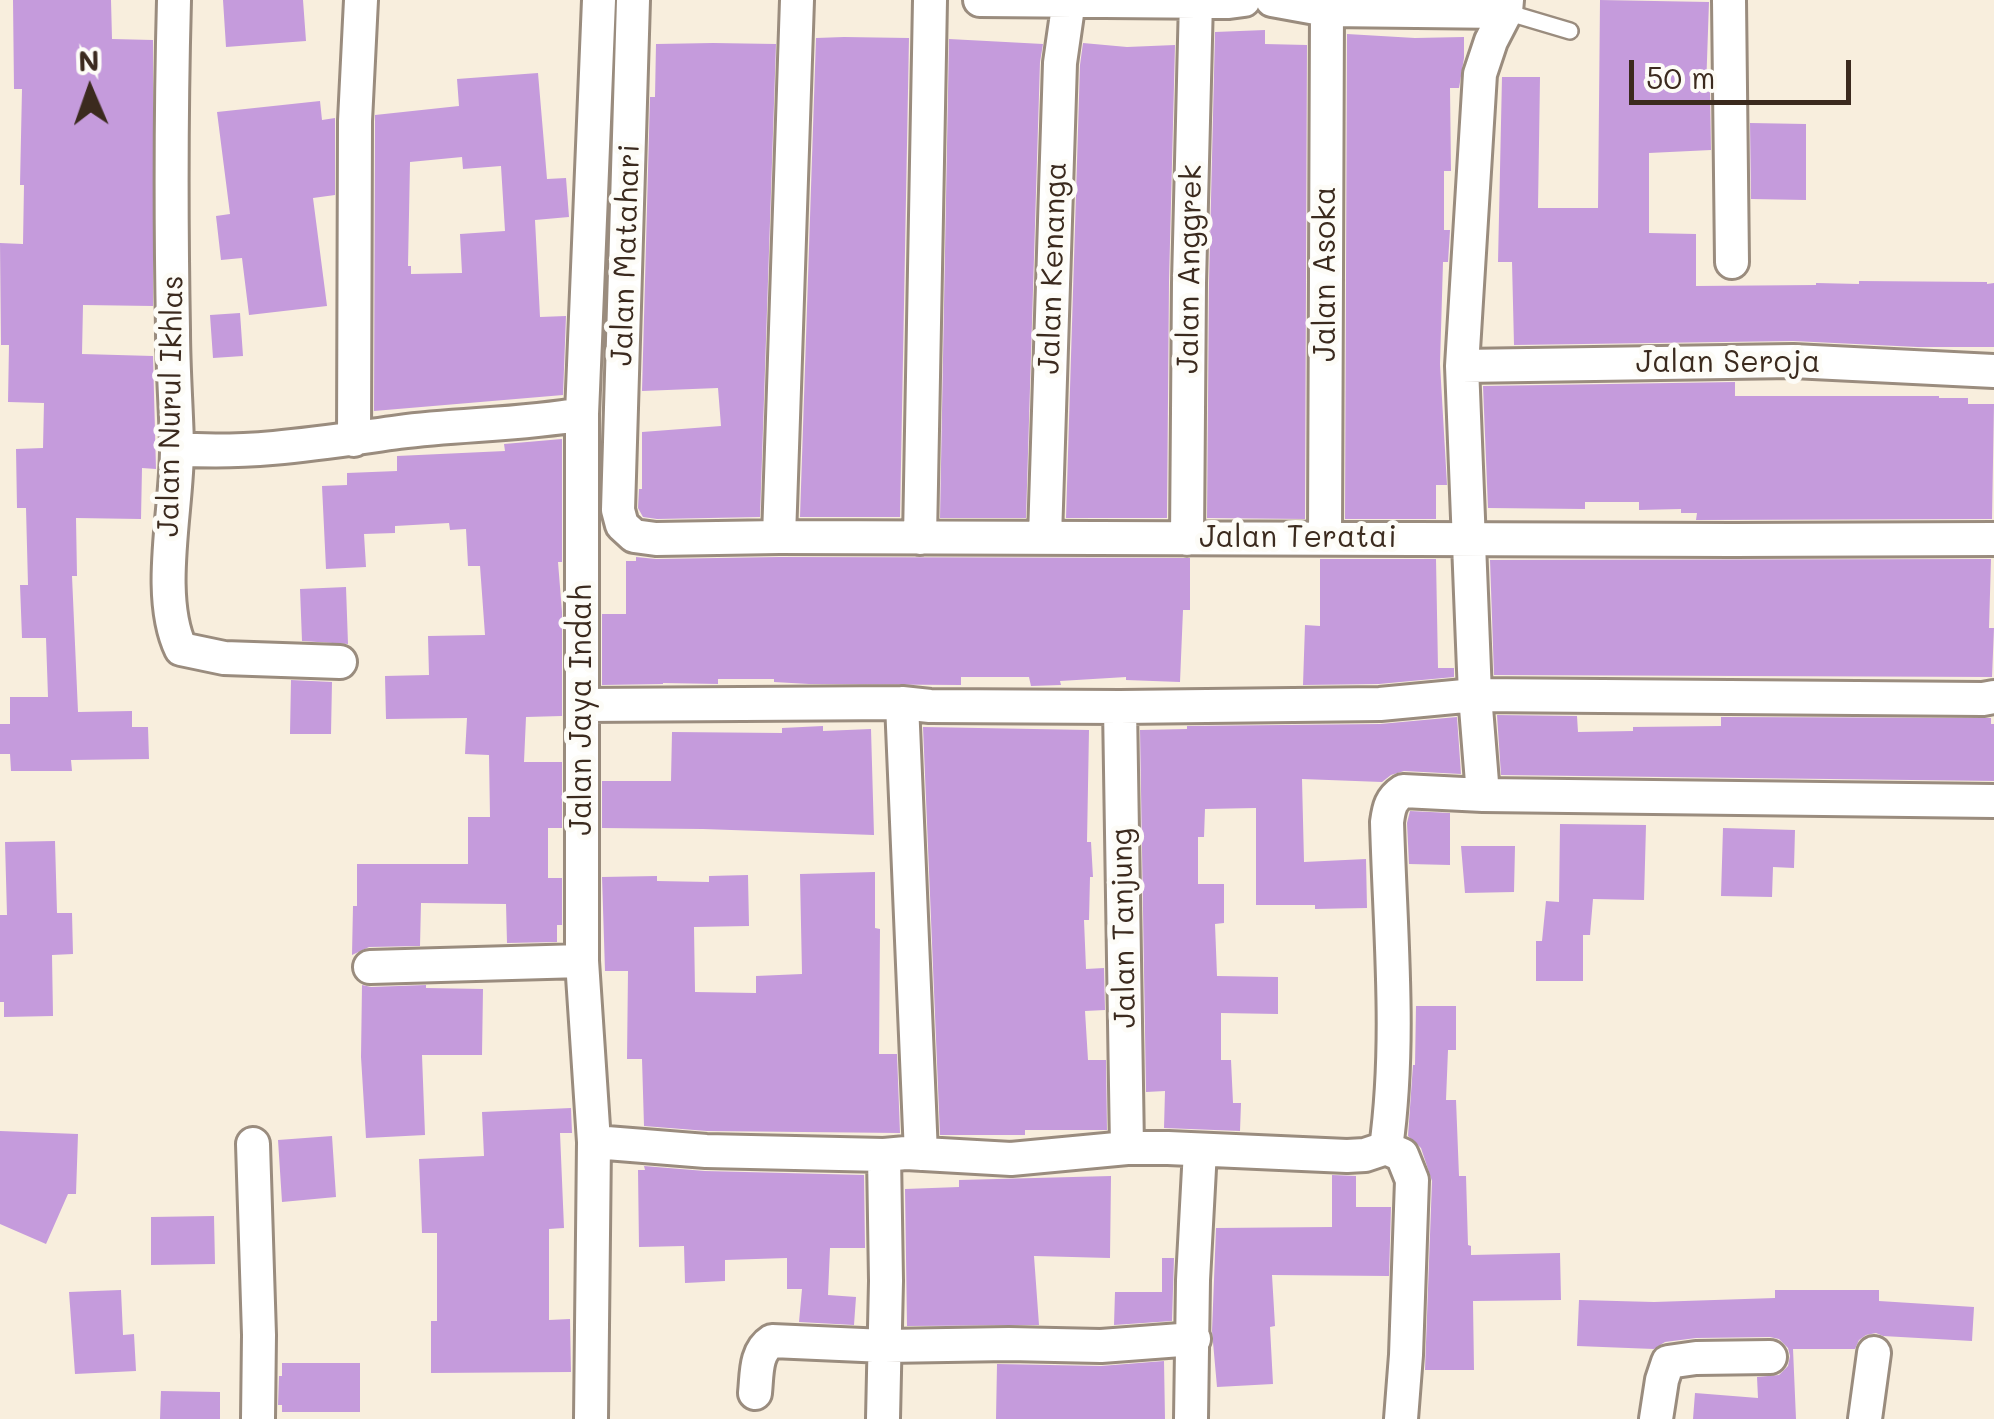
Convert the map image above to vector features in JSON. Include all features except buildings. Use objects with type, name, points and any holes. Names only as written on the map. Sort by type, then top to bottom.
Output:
[{"type":"street","name":"Jalan Nurul Ikhlas","points":[[174,0],[173,333],[177,449],[168,566],[173,632],[181,649],[224,658],[340,662]]},
{"type":"street","points":[[354,440],[360,0]]},
{"type":"street","name":"Jalan Jaya Indah","points":[[591,1419],[594,1142],[582,961],[582,414],[598,0]]},
{"type":"street","name":"Jalan Matahari","points":[[618,510],[633,0]]},
{"type":"street","points":[[778,537],[797,0]]},
{"type":"street","points":[[920,538],[930,0]]},
{"type":"street","points":[[980,0],[1244,0]]},
{"type":"street","name":"Jalan Kenanga","points":[[1046,537],[1060,63],[1069,0]]},
{"type":"street","points":[[1272,0],[1327,10],[1507,6],[1480,74],[1462,366],[1474,695],[1482,795]]},
{"type":"street","points":[[1729,0],[1732,262]]},
{"type":"street","name":"Jalan Anggrek","points":[[1187,539],[1196,1]]},
{"type":"street","name":"Jalan Asoka","points":[[1325,538],[1327,10]]},
{"type":"street","name":"Jalan Seroja","points":[[1462,366],[1793,361],[1994,370]]},
{"type":"street","points":[[177,449],[217,452],[582,414]]},
{"type":"street","name":"Jalan Teratai","points":[[618,510],[622,526],[634,536],[656,539],[1994,539]]},
{"type":"street","points":[[582,705],[1120,707],[1380,704],[1474,695],[1994,697]]},
{"type":"street","points":[[902,704],[921,1154]]},
{"type":"street","name":"Jalan Tanjung","points":[[1120,707],[1127,1148]]},
{"type":"street","points":[[1386,1148],[1393,1039],[1387,822],[1389,806],[1403,791],[1994,801]]},
{"type":"street","points":[[370,967],[582,961]]},
{"type":"street","points":[[594,1142],[706,1151],[1011,1158],[1127,1148],[1347,1156],[1386,1148],[1402,1155],[1412,1180],[1400,1419]]},
{"type":"street","points":[[253,1144],[260,1335],[258,1419]]},
{"type":"street","points":[[1191,1419],[1200,1150]]},
{"type":"street","points":[[883,1419],[884,1155]]},
{"type":"street","points":[[755,1393],[760,1355],[772,1341],[885,1346],[1100,1346],[1194,1339]]},
{"type":"street","points":[[1865,1419],[1874,1353]]},
{"type":"street","points":[[1656,1419],[1668,1362],[1770,1357]]},
{"type":"lane","points":[[1507,6],[1570,30]]}]
